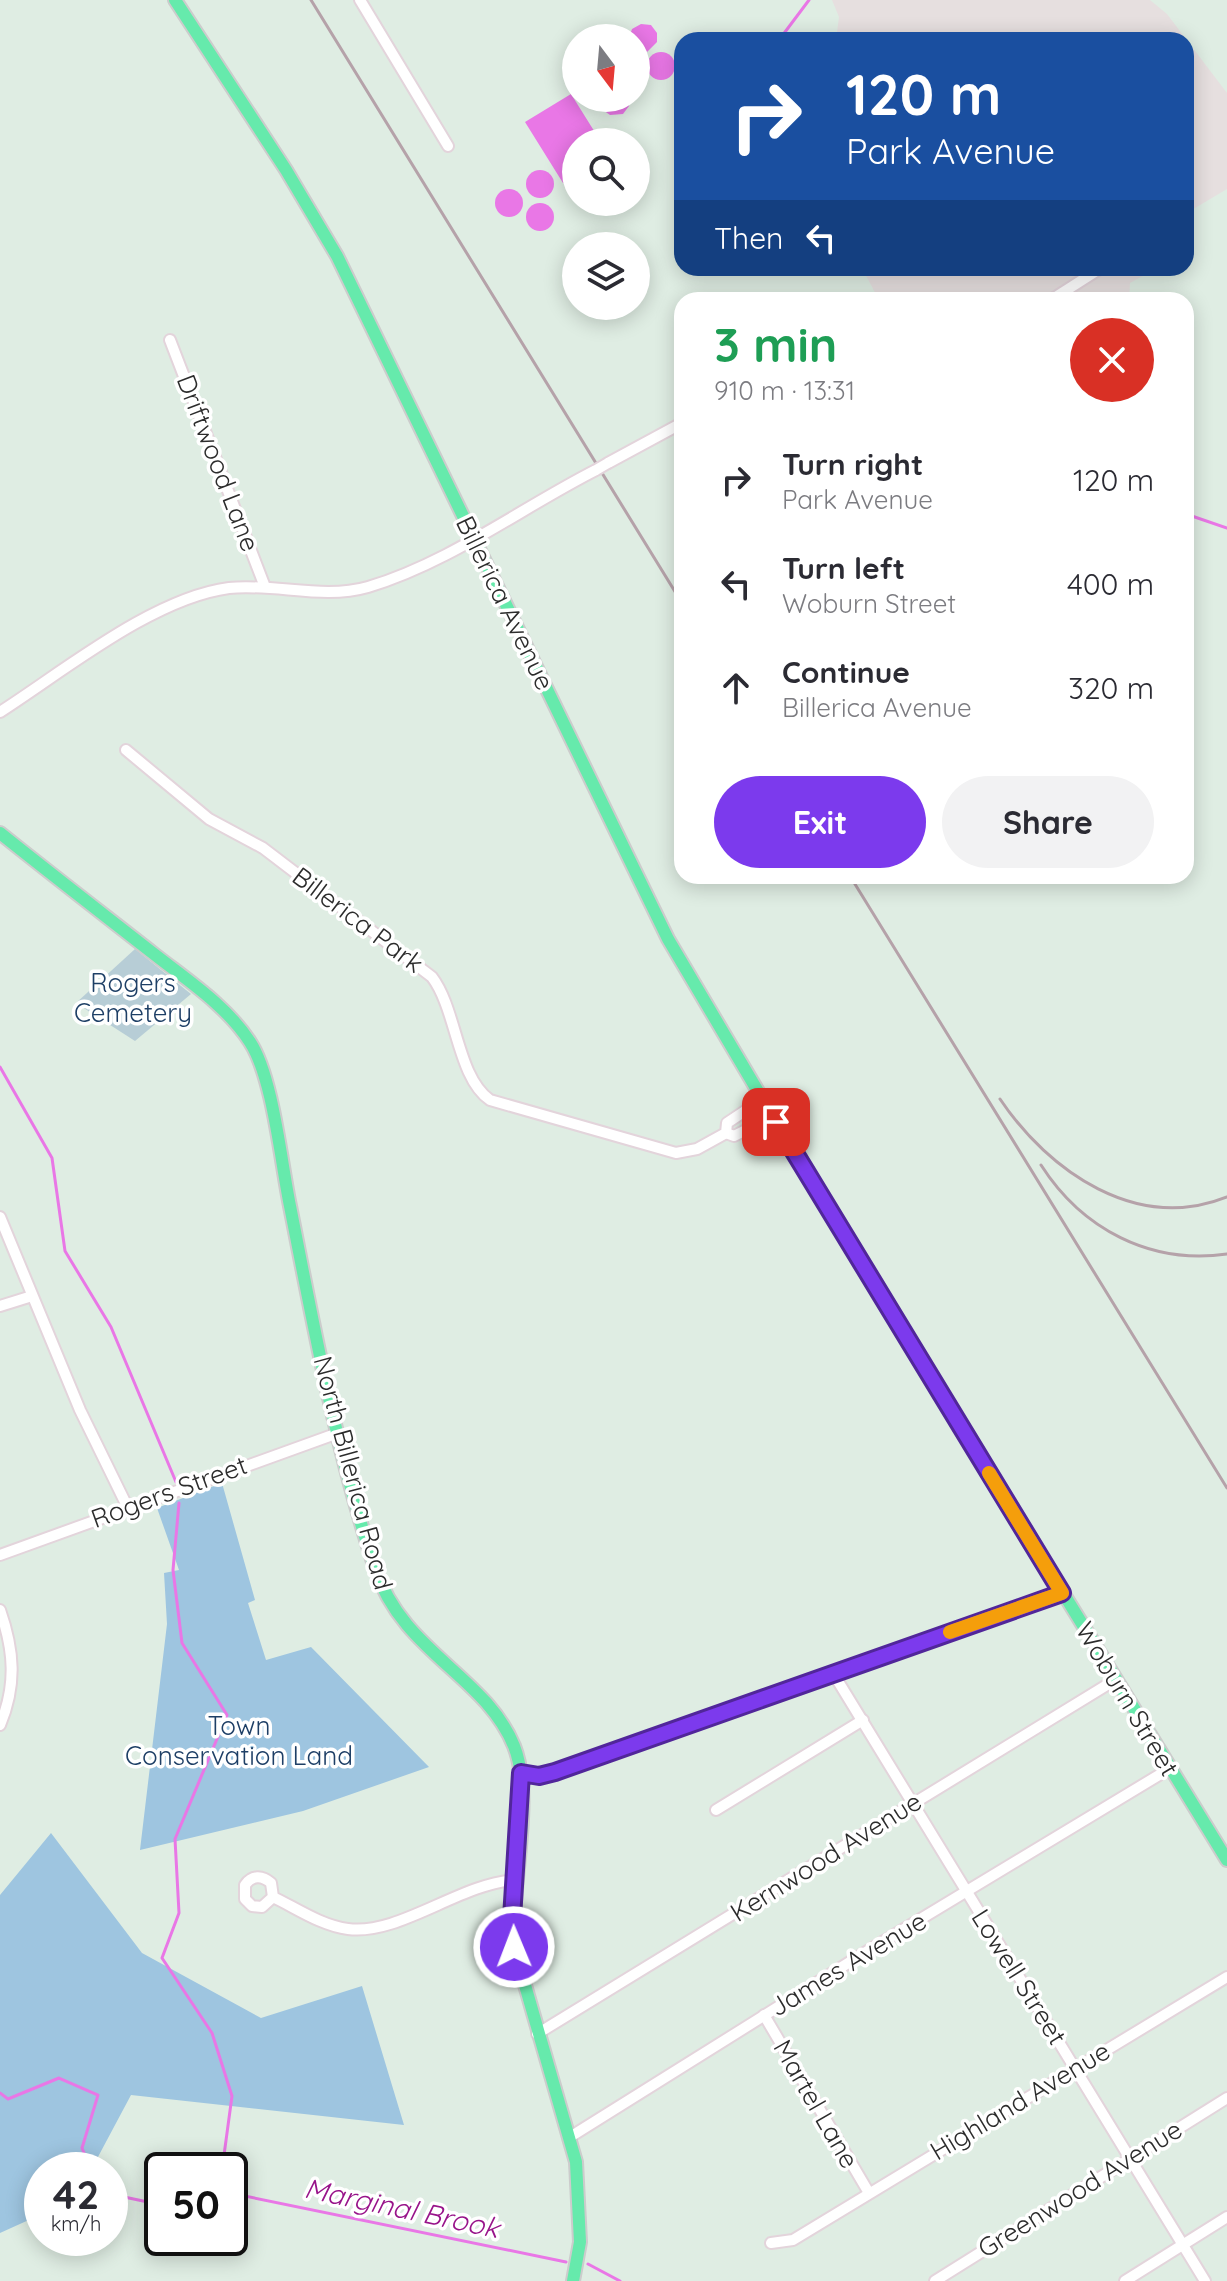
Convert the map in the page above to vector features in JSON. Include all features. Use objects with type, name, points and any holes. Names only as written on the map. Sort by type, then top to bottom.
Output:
[{"type":"main road","name":"Billerica Avenue","points":[[175,0],[286,170],[337,256],[668,939],[828,1210]]},
{"type":"main road","name":"North Billerica Road","points":[[0,833],[198,989],[238,1025],[252,1045],[272,1115],[338,1433],[386,1596],[411,1633],[494,1712],[514,1748],[521,1773],[514,1947],[537,2034],[570,2137],[580,2199],[579,2245],[573,2281]]},
{"type":"main road","name":"Woburn Street","points":[[828,1210],[1227,1860]]},
{"type":"main road","points":[[521,1773],[539,1776],[555,1772],[1062,1593]]},
{"type":"street","points":[[360,0],[448,146]]},
{"type":"street","points":[[1064,292],[1088,276]]},
{"type":"street","name":"Driftwood Lane","points":[[170,340],[265,587]]},
{"type":"street","points":[[0,712],[172,603],[225,589],[265,587],[337,592],[364,588],[390,579],[474,537],[674,427]]},
{"type":"street","name":"Billerica Park","points":[[126,750],[209,819],[263,848],[432,977],[444,996],[474,1082],[490,1100],[665,1152],[697,1149],[726,1133],[734,1136],[758,1124],[776,1122]]},
{"type":"street","name":"Billerica Park","points":[[726,1133],[727,1123],[763,1099]]},
{"type":"street","points":[[0,1217],[80,1410],[127,1506]]},
{"type":"street","points":[[0,1306],[32,1296]]},
{"type":"street","name":"Rogers Street","points":[[0,1555],[127,1506],[338,1433]]},
{"type":"street","points":[[0,1610],[13,1654],[13,1676],[10,1697],[0,1725]]},
{"type":"street","name":"Lowell Street","points":[[833,1673],[1205,2281]]},
{"type":"street","name":"Kernwood Avenue","points":[[537,2034],[1115,1680]]},
{"type":"street","points":[[716,1810],[863,1720]]},
{"type":"street","name":"James Avenue","points":[[570,2137],[1169,1769]]},
{"type":"street","points":[[273,1897],[334,1926],[361,1930],[381,1926],[483,1887],[515,1880]]},
{"type":"street","name":"Highland Avenue","points":[[771,2243],[793,2240],[1227,1977]]},
{"type":"street","name":"Martel Lane","points":[[764,2015],[869,2193]]},
{"type":"street","name":"Greenwood Avenue","points":[[935,2281],[1227,2098]]},
{"type":"street","points":[[1125,2281],[1227,2217]]},
{"type":"shaded area","points":[[832,0],[1150,0],[1167,14],[1181,32],[837,32],[839,17]]},
{"type":"shaded area","points":[[650,25],[657,33],[657,42],[650,49]]},
{"type":"shaded area","points":[[1194,50],[1227,93],[1227,189],[1194,209]]},
{"type":"shaded area","points":[[655,53],[667,53],[674,60],[674,72],[667,79],[655,79],[650,75],[650,57]]},
{"type":"shaded area","points":[[562,99],[562,112],[582,112],[592,128],[562,128],[562,181],[525,122]]},
{"type":"shaded area","points":[[606,112],[624,112],[623,114],[610,115]]},
{"type":"shaded area","points":[[540,170],[550,174],[554,184],[550,194],[540,198],[530,194],[526,184],[530,174]]},
{"type":"shaded area","points":[[509,189],[519,193],[523,203],[519,213],[509,217],[499,213],[495,203],[499,193]]},
{"type":"shaded area","points":[[540,203],[550,207],[554,217],[550,227],[540,231],[530,227],[526,217],[530,207]]},
{"type":"shaded area","points":[[866,276],[1143,276],[1130,283],[1129,292],[875,292]]},
{"type":"green space","name":"Rogers Cemetery","points":[[135,949],[191,994],[135,1041],[76,1003]]},
{"type":"green space","name":"Town Conservation Land","points":[[222,1483],[255,1600],[248,1603],[266,1660],[311,1647],[429,1767],[303,1811],[140,1850],[167,1624],[164,1573],[179,1570],[157,1508]]},
{"type":"green space","points":[[51,1833],[142,1953],[261,2018],[362,1986],[404,2125],[131,2095],[101,2152],[24,2152],[24,2222],[0,2233],[0,1895]]},
{"type":"waterway","points":[[785,32],[809,0]]},
{"type":"waterway","points":[[1194,517],[1227,528]]},
{"type":"waterway","points":[[0,1067],[52,1158],[65,1251],[111,1327],[176,1482]]},
{"type":"waterway","points":[[179,1503],[173,1570],[182,1643],[227,1715],[175,1839],[179,1913],[162,1958],[212,2033],[232,2096],[224,2152]]},
{"type":"waterway","points":[[0,2093],[8,2099],[59,2078],[98,2095],[82,2148],[84,2152]]},
{"type":"waterway","name":"Marginal Brook","points":[[248,2197],[566,2262]]},
{"type":"waterway","points":[[128,2198],[144,2201]]},
{"type":"waterway","name":"Marginal Brook","points":[[588,2264],[620,2281]]},
{"type":"railway","points":[[311,0],[674,590]]},
{"type":"railway","points":[[855,884],[1227,1488]]},
{"type":"railway","points":[[1000,1099],[1043,1150],[1098,1189],[1129,1201],[1160,1207],[1193,1206],[1227,1197]]},
{"type":"railway","points":[[1041,1165],[1077,1207],[1120,1238],[1171,1254],[1227,1254]]},
{"type":"slow traffic","points":[[950,1632],[1062,1593],[989,1473]]},
{"type":"route","points":[[514,1947],[512,1918],[521,1773],[539,1776],[555,1772],[1062,1593],[776,1122]]}]
